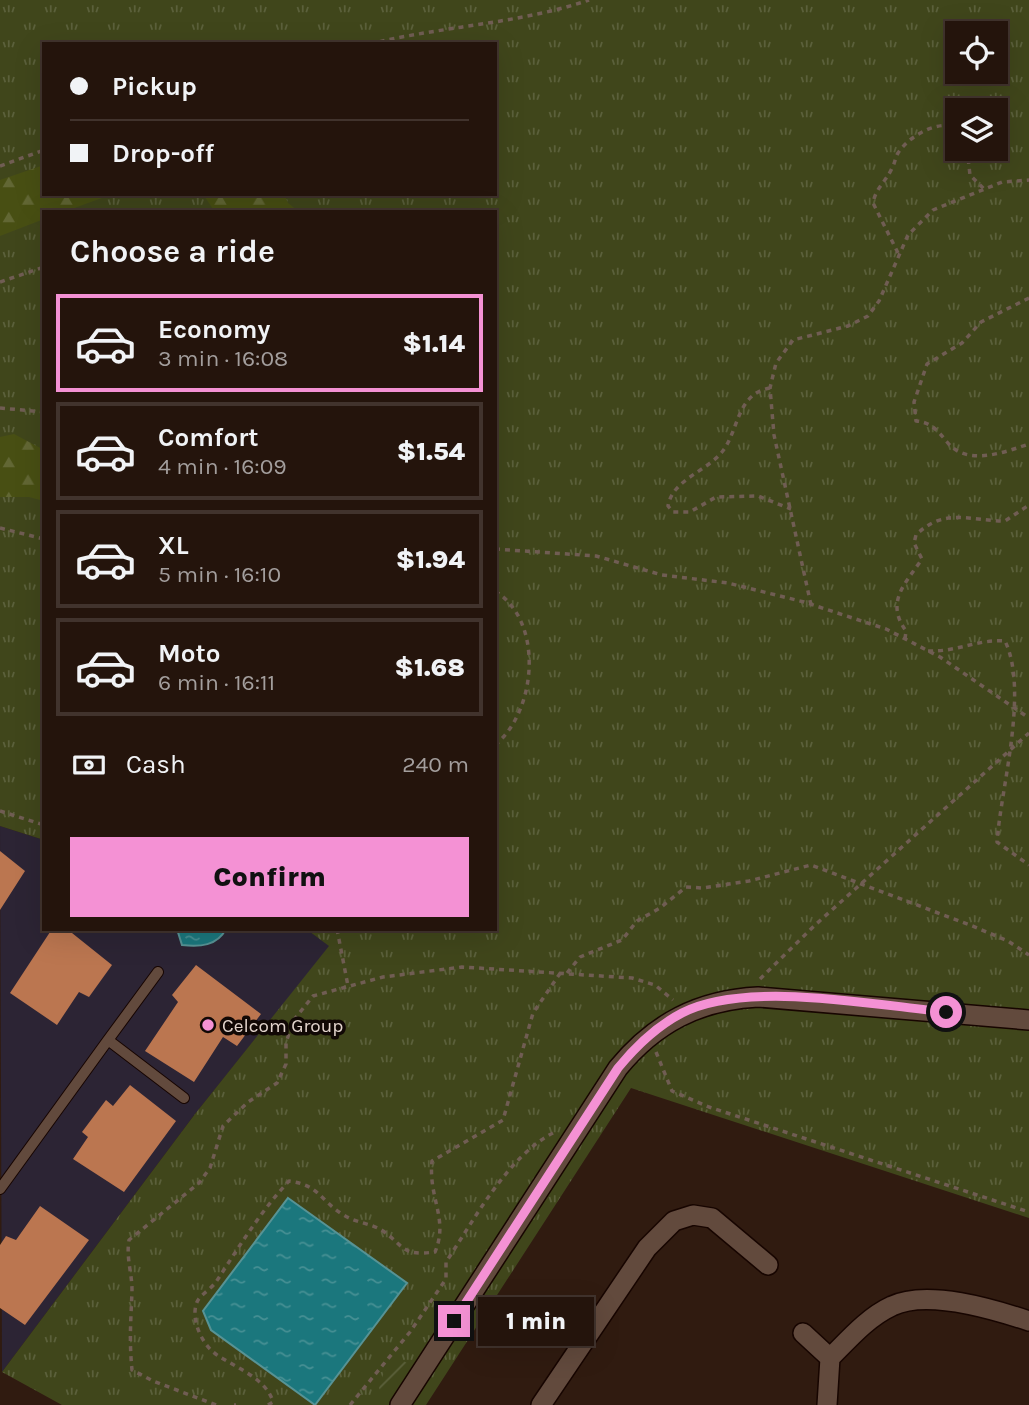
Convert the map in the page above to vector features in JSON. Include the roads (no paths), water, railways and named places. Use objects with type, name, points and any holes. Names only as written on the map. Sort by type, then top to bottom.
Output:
[{"type":"street","points":[[400,1405],[618,1068],[637,1045],[681,1013],[738,998],[797,998],[1029,1020]]},
{"type":"street","points":[[541,1405],[648,1248],[674,1221],[693,1215],[712,1218],[768,1265]]},
{"type":"street","points":[[827,1405],[830,1358],[873,1317],[890,1306],[909,1300],[946,1301],[1029,1321]]},
{"type":"street","points":[[803,1333],[830,1358]]},
{"type":"lane","points":[[0,1189],[158,972]]},
{"type":"lane","points":[[108,1040],[184,1098]]},
{"type":"water","points":[[178,931],[225,931],[218,939],[207,944],[182,945]]},
{"type":"water","points":[[288,1198],[407,1283],[315,1405],[211,1330],[203,1311]]},
{"type":"place","name":"Celcom Group","points":[[208,1025]]}]
